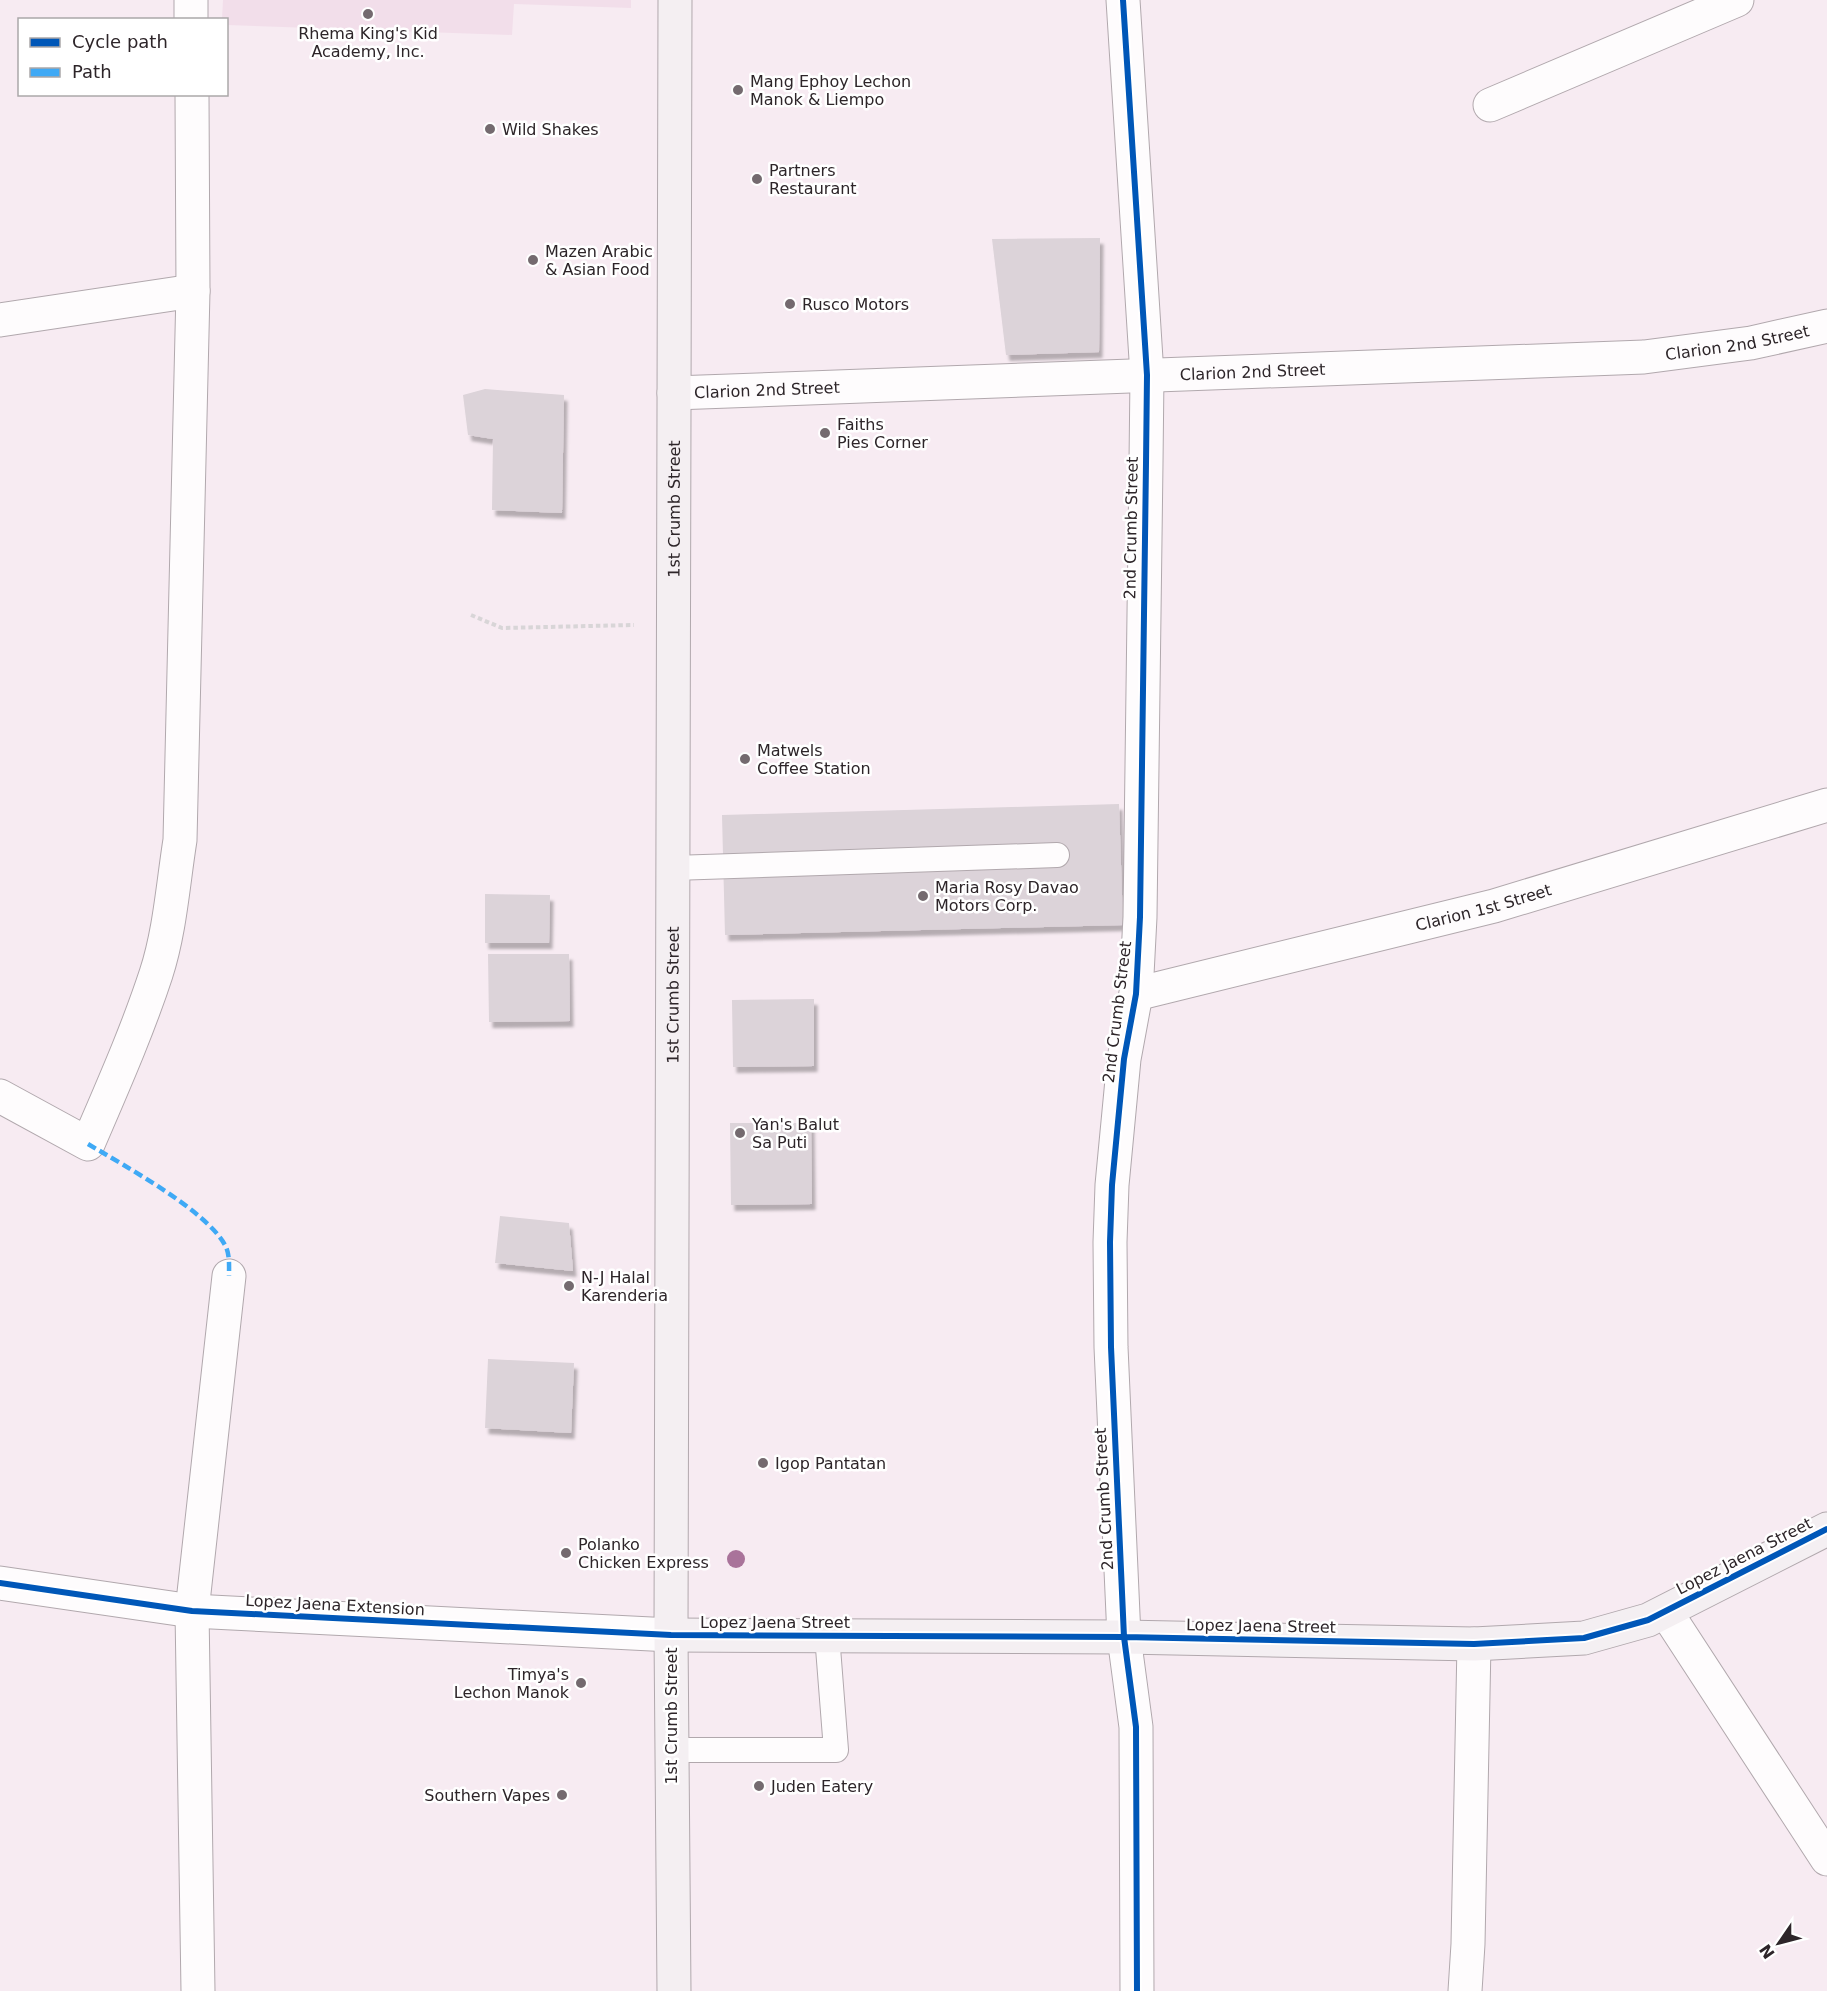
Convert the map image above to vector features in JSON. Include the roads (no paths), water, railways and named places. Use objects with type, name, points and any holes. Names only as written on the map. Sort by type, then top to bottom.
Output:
[{"type":"main road","name":"1st Crumb Street","points":[[674,1991],[671,1635],[675,0]]},
{"type":"main road","name":"Lopez Jaena Street","points":[[671,1635],[1124,1637],[1474,1644],[1584,1638],[1648,1620],[1666,1612],[1827,1529]]},
{"type":"street","points":[[191,0],[192,18]]},
{"type":"street","name":"2nd Crumb Street","points":[[1123,0],[1147,375],[1140,917],[1136,994],[1124,1059],[1112,1185],[1110,1242],[1111,1347],[1124,1637],[1136,1727],[1137,1991]]},
{"type":"street","points":[[1490,105],[1737,0]]},
{"type":"street","points":[[0,1096],[88,1144],[128,1049],[156,973],[167,925],[180,840],[194,291],[192,96]]},
{"type":"street","points":[[0,320],[194,291]]},
{"type":"street","name":"Clarion 2nd Street","points":[[674,393],[1644,357],[1750,343],[1827,326]]},
{"type":"street","name":"Clarion 1st Street","points":[[1136,994],[1494,906],[1827,805]]},
{"type":"street","points":[[198,1991],[192,1611],[229,1276]]},
{"type":"street","name":"Lopez Jaena Extension","points":[[0,1583],[192,1611],[671,1635]]},
{"type":"street","points":[[1666,1612],[1827,1859]]},
{"type":"street","points":[[1465,1991],[1474,1644]]},
{"type":"lane","points":[[673,868],[1057,855]]},
{"type":"lane","points":[[672,1750],[836,1750],[827,1635]]},
{"type":"place","name":"Rhema King's Kid Academy, Inc.","points":[[368,14]]},
{"type":"place","name":"Mang Ephoy Lechon Manok & Liempo","points":[[738,90]]},
{"type":"place","name":"Wild Shakes","points":[[490,129]]},
{"type":"place","name":"Partners Restaurant","points":[[757,179]]},
{"type":"place","name":"Mazen Arabic & Asian Food","points":[[533,260]]},
{"type":"place","name":"Rusco Motors","points":[[790,304]]},
{"type":"place","name":"Faiths Pies Corner","points":[[825,433]]},
{"type":"place","name":"Matwels Coffee Station","points":[[745,759]]},
{"type":"place","name":"Maria Rosy Davao Motors Corp.","points":[[923,896]]},
{"type":"place","name":"Yan's Balut Sa Puti","points":[[740,1133]]},
{"type":"place","name":"N-J Halal Karenderia","points":[[569,1286]]},
{"type":"place","name":"Igop Pantatan","points":[[763,1463]]},
{"type":"place","name":"Polanko Chicken Express","points":[[566,1553]]},
{"type":"place","name":"Timya's Lechon Manok","points":[[581,1683]]},
{"type":"place","name":"Juden Eatery","points":[[759,1786]]},
{"type":"place","name":"Southern Vapes","points":[[562,1795]]}]
